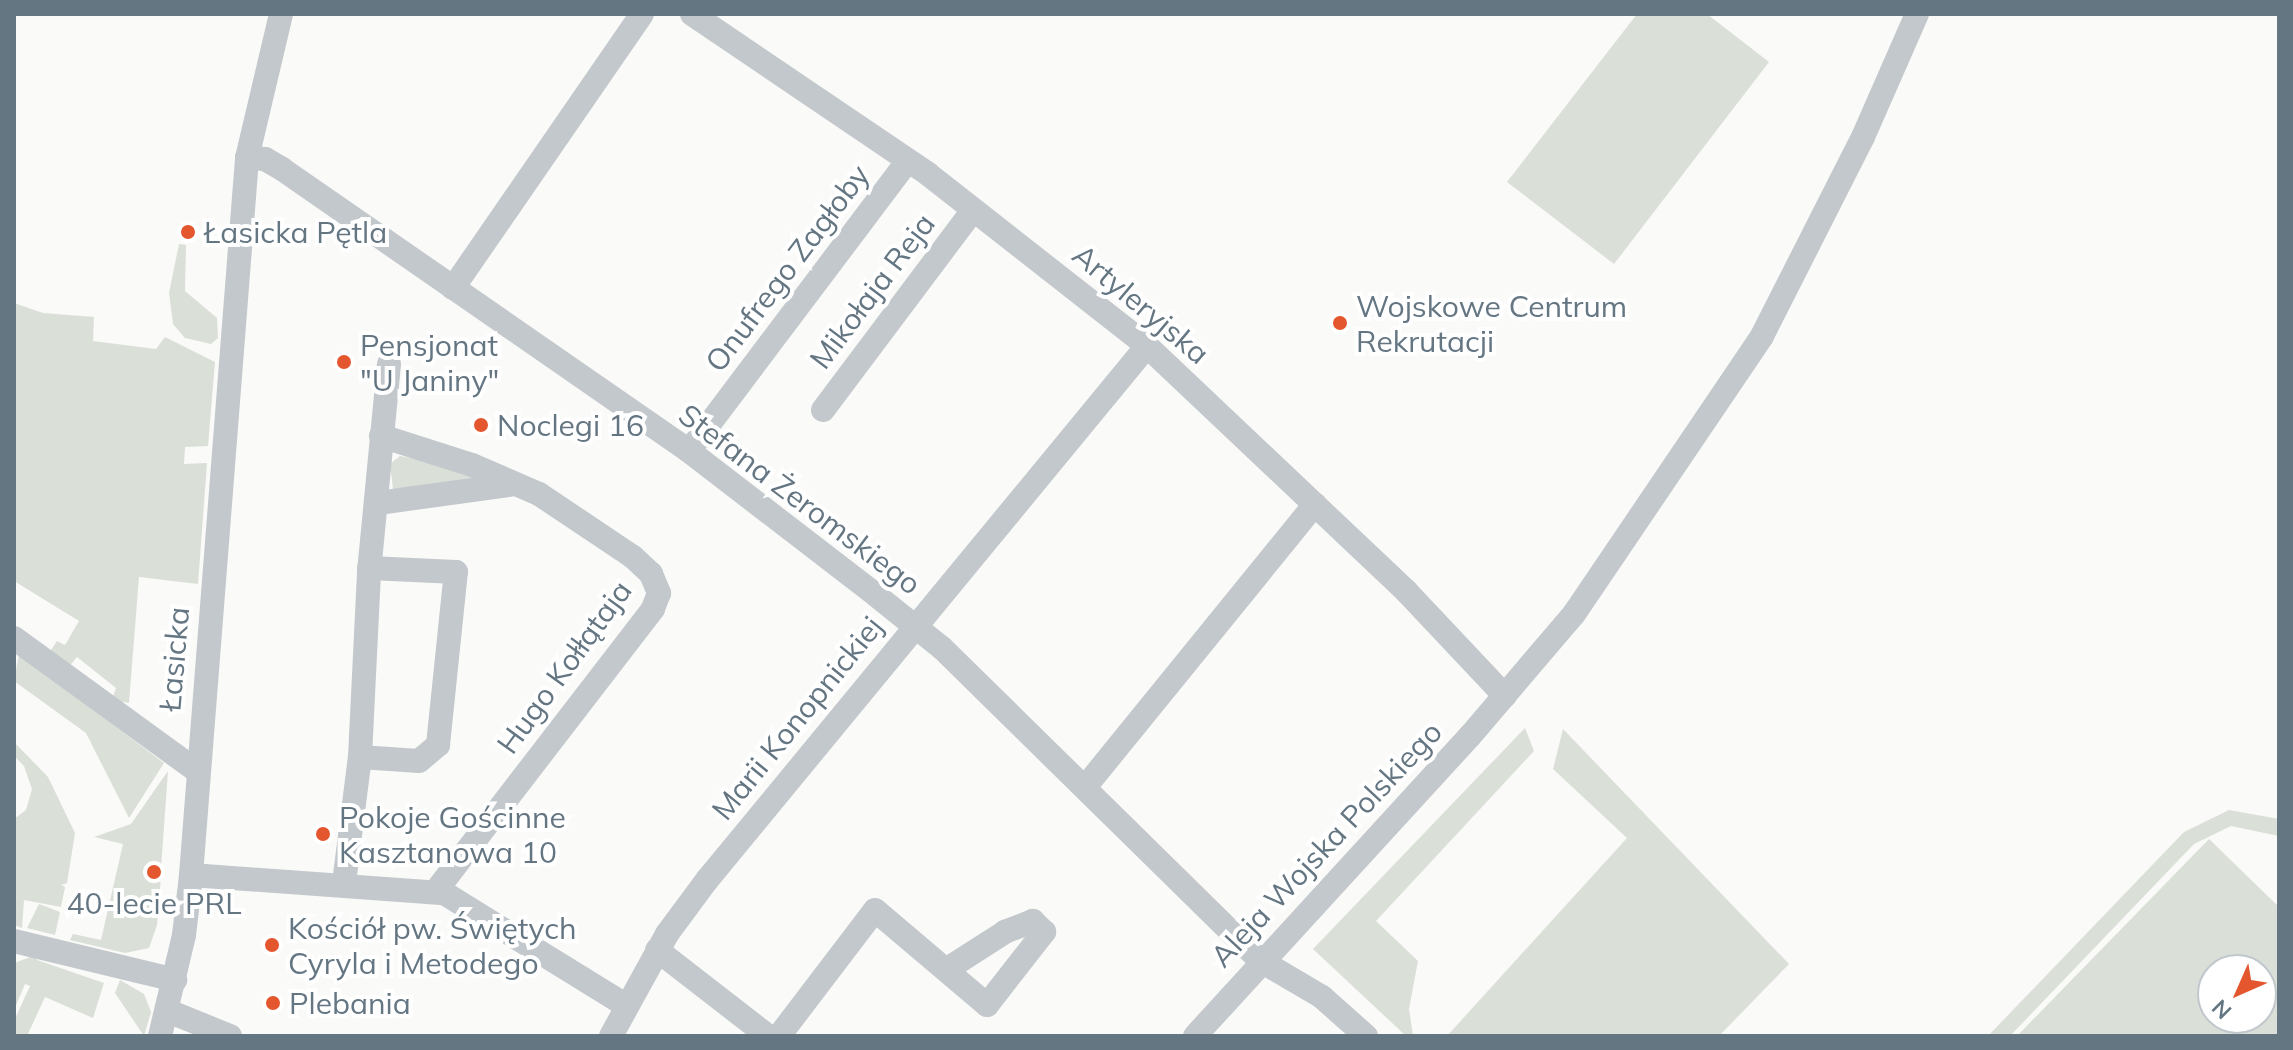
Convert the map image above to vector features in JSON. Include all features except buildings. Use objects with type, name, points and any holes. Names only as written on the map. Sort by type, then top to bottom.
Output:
[{"type":"street","points":[[247,158],[281,14]]},
{"type":"street","points":[[453,288],[642,14]]},
{"type":"street","name":"Artyleryjska","points":[[692,14],[973,210],[1147,346],[1315,504],[1505,696]]},
{"type":"street","name":"Aleja Wojska Polskiego","points":[[1195,1036],[1505,696],[1574,614],[1762,336],[1863,137],[1917,14]]},
{"type":"street","name":"Łasicka","points":[[160,1036],[175,980],[191,875],[247,158]]},
{"type":"street","name":"Stefana Żeromskiego","points":[[247,158],[265,159],[282,169],[689,451],[914,626],[1086,786],[1261,961],[1322,997],[1366,1036]]},
{"type":"street","name":"Onufrego Zagłoby","points":[[689,451],[907,162]]},
{"type":"street","name":"Mikołaja Reja","points":[[823,410],[973,210]]},
{"type":"street","name":"Marii Konopnickiej","points":[[611,1036],[657,950],[707,880],[1147,346]]},
{"type":"street","points":[[344,883],[360,757],[369,568],[378,503],[389,364]]},
{"type":"street","name":"Hugo Kołłątaja","points":[[381,436],[472,465],[510,485],[539,494],[633,557],[651,574],[659,593],[653,609],[436,891]]},
{"type":"street","name":"Hugo Kołłątaja","points":[[378,503],[510,485]]},
{"type":"street","points":[[1086,786],[1315,504]]},
{"type":"street","points":[[360,757],[419,761],[438,745],[456,572],[369,568]]},
{"type":"street","points":[[14,638],[197,771]]},
{"type":"street","points":[[191,875],[436,891],[475,907],[627,1006]]},
{"type":"street","points":[[779,1036],[875,910],[949,968]]},
{"type":"street","points":[[14,941],[175,980]]},
{"type":"street","points":[[657,950],[768,1036]]},
{"type":"street","points":[[168,1011],[230,1036]]},
{"type":"shaded area","points":[[1637,14],[1707,14],[1769,62],[1614,264],[1507,182]]},
{"type":"shaded area","points":[[179,244],[186,245],[185,291],[217,318],[218,338],[211,344],[185,338],[173,324],[169,293]]},
{"type":"shaded area","points":[[14,303],[43,313],[94,317],[93,341],[156,349],[165,337],[215,362],[208,446],[185,447],[184,464],[207,463],[198,584],[139,577],[129,703],[112,700],[116,688],[77,657],[67,669],[49,653],[57,641],[65,645],[79,621],[14,581]]},
{"type":"shaded area","points":[[400,456],[431,462],[480,481],[393,489],[390,464]]},
{"type":"shaded area","points":[[19,654],[164,763],[129,818],[86,733],[14,681]]},
{"type":"shaded area","points":[[1525,728],[1534,751],[1376,921],[1418,961],[1409,1009],[1413,1036],[1406,1036],[1313,949]]},
{"type":"shaded area","points":[[1563,729],[1789,964],[1719,1036],[1447,1036],[1627,838],[1553,769]]},
{"type":"shaded area","points":[[14,742],[48,777],[75,833],[67,883],[61,885],[65,887],[61,907],[24,900],[22,928],[14,925],[14,819],[26,810],[32,789],[24,766],[14,756]]},
{"type":"shaded area","points":[[168,771],[161,868],[156,869],[155,876],[161,876],[157,925],[149,948],[125,953],[70,940],[73,934],[101,940],[123,844],[94,837],[131,824]]},
{"type":"shaded area","points":[[2229,810],[2279,819],[2279,836],[2231,826],[2194,844],[2010,1036],[1988,1036],[2184,832]]},
{"type":"shaded area","points":[[2209,839],[2279,907],[2279,1036],[2017,1036]]},
{"type":"shaded area","points":[[39,904],[60,912],[55,935],[27,928]]},
{"type":"shaded area","points":[[36,955],[37,960],[104,983],[93,1018],[45,997],[27,1036],[14,1036],[14,1021],[30,986],[25,984],[14,1010],[14,963]]},
{"type":"shaded area","points":[[120,980],[144,994],[151,1012],[144,1036],[115,993]]},
{"type":"place","name":"Łasicka Pętla","points":[[188,232]]},
{"type":"place","name":"Wojskowe Centrum Rekrutacji","points":[[1340,323]]},
{"type":"place","name":"Pensjonat \"U Janiny\"","points":[[344,362]]},
{"type":"place","name":"Noclegi 16","points":[[481,425]]},
{"type":"place","name":"Pokoje Gościnne Kasztanowa 10","points":[[323,834]]},
{"type":"place","name":"40-lecie PRL","points":[[154,872]]},
{"type":"place","name":"Kościół pw. Świętych Cyryla i Metodego","points":[[272,945]]},
{"type":"place","name":"Plebania","points":[[273,1003]]}]
